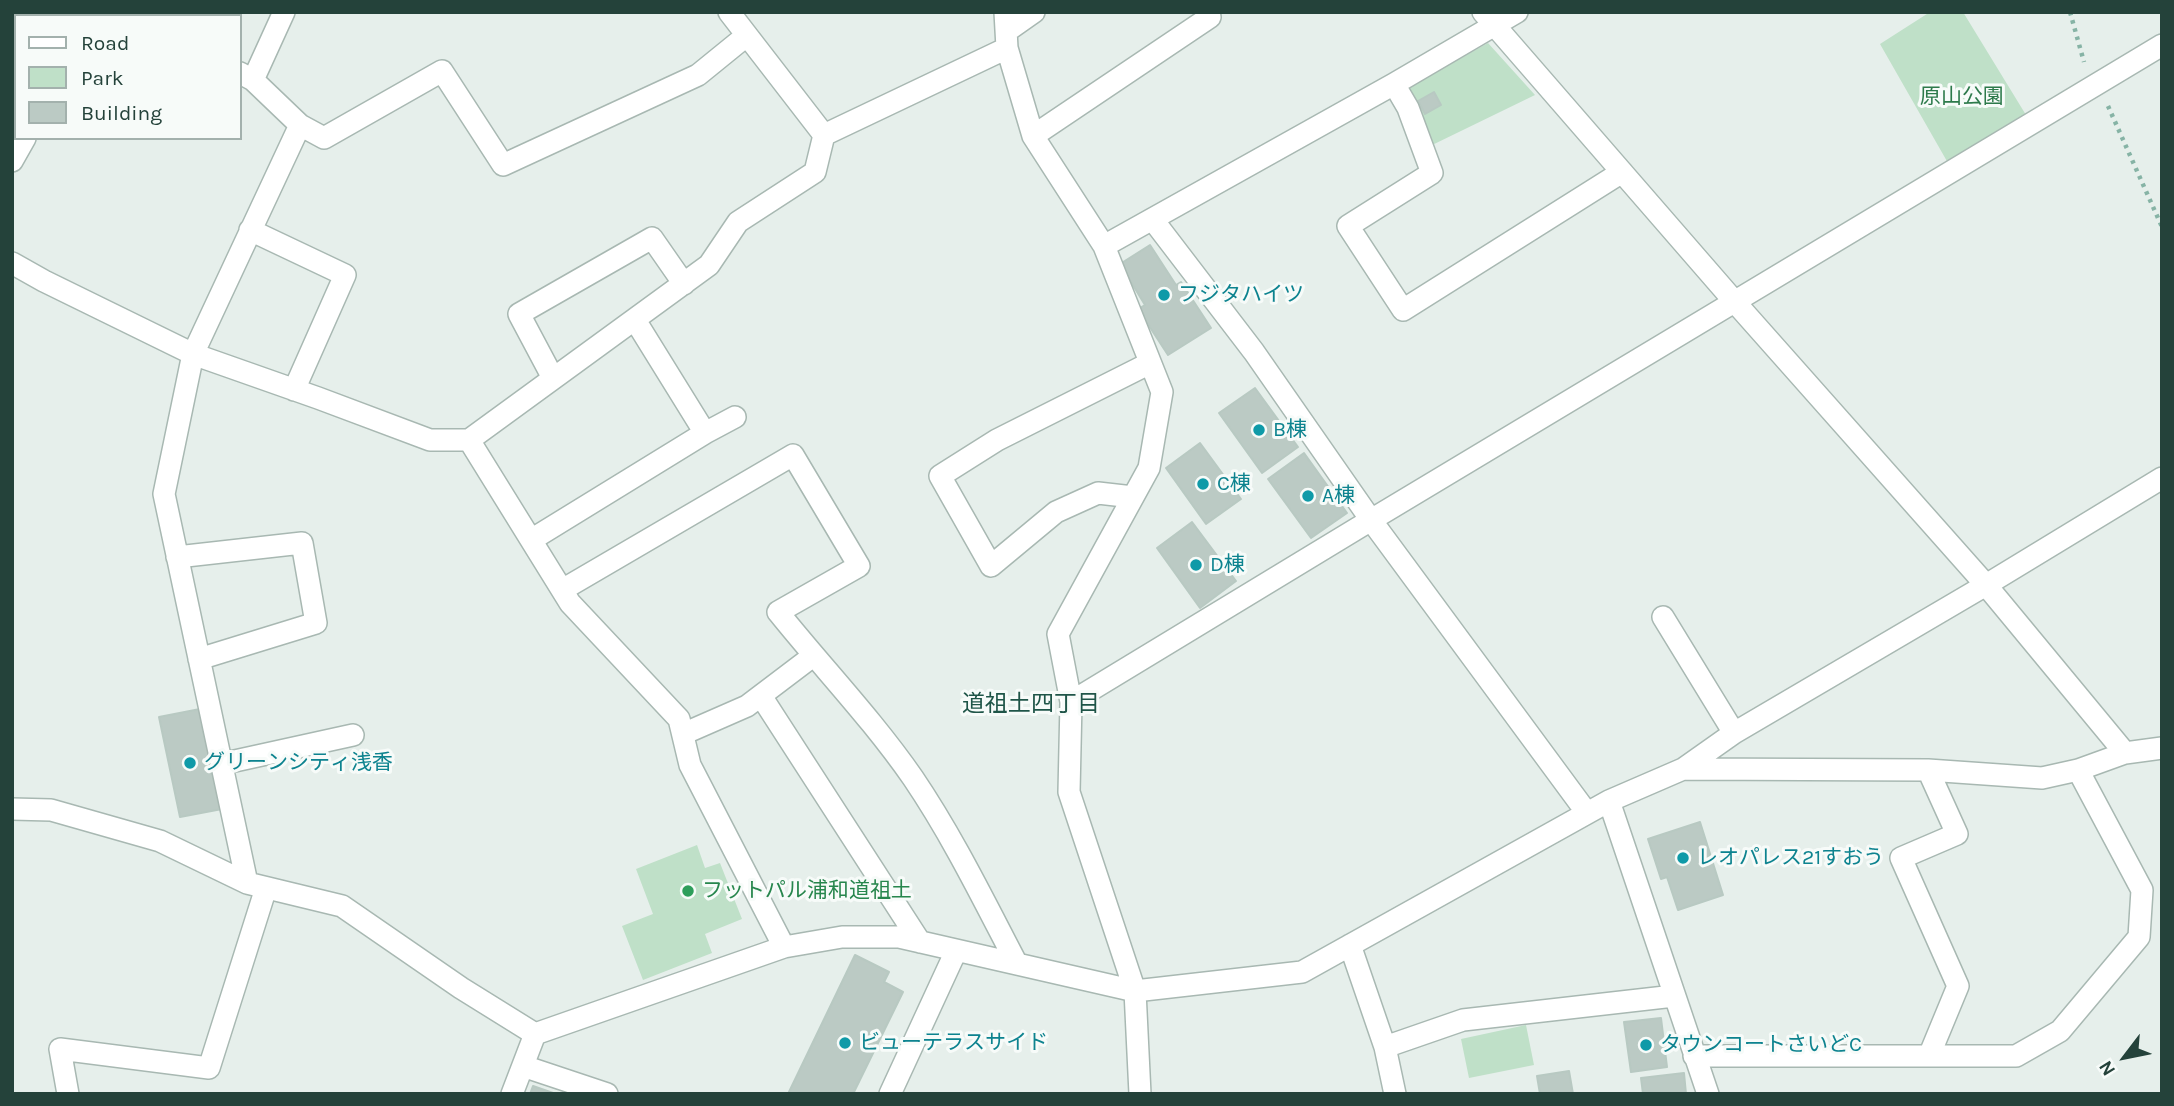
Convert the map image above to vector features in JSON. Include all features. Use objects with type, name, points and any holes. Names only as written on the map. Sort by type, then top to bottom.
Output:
[{"type":"street","points":[[284,12],[246,77],[300,125],[324,138],[442,71],[503,165],[698,75],[746,36]]},
{"type":"street","points":[[729,12],[824,135]]},
{"type":"street","points":[[12,263],[193,354],[430,440],[469,440],[709,265],[738,222],[815,173],[824,135],[1034,12]]},
{"type":"street","points":[[1033,136],[1210,17],[1207,12]]},
{"type":"street","points":[[1104,246],[1394,84],[1489,19],[1517,12]]},
{"type":"street","points":[[1489,19],[1986,585],[2125,753]]},
{"type":"street","points":[[1006,30],[1033,136],[1104,246],[1162,391],[1149,468],[1058,634],[1071,702],[1069,792],[1135,991],[1140,1094]]},
{"type":"street","points":[[1071,702],[2162,45]]},
{"type":"street","points":[[1394,84],[1408,108],[1433,173],[1348,226],[1403,310],[1622,172]]},
{"type":"street","points":[[68,1094],[60,1049],[209,1068],[257,886],[221,764],[164,494],[193,354],[300,125]]},
{"type":"street","points":[[12,161],[24,140]]},
{"type":"street","points":[[1153,220],[1254,352],[1371,520],[1587,813]]},
{"type":"street","points":[[250,230],[345,275],[294,390]]},
{"type":"street","points":[[554,378],[519,314],[652,238],[684,284]]},
{"type":"street","points":[[635,320],[705,433]]},
{"type":"street","points":[[1133,497],[1098,493],[1056,512],[991,566],[940,475],[997,440],[1150,363]]},
{"type":"street","points":[[531,540],[734,417]]},
{"type":"street","points":[[469,440],[570,603],[679,719],[690,765],[785,947]]},
{"type":"street","points":[[562,590],[793,455],[859,566],[778,612],[861,709],[912,778],[960,854],[1017,964]]},
{"type":"street","points":[[535,1034],[785,947],[842,937],[899,937],[1135,991],[1302,972],[1609,801],[1683,769],[1734,733],[2162,478]]},
{"type":"street","points":[[177,557],[302,543],[316,623],[199,659]]},
{"type":"street","points":[[1663,617],[1734,733]]},
{"type":"street","points":[[682,734],[747,706],[813,656]]},
{"type":"street","points":[[761,696],[920,943]]},
{"type":"street","points":[[221,764],[353,735]]},
{"type":"street","points":[[1683,769],[1928,770],[2042,778],[2078,770],[2125,753],[2162,748]]},
{"type":"street","points":[[1928,770],[1956,834],[1901,858],[1958,986],[1929,1056]]},
{"type":"street","points":[[1695,1056],[2016,1056],[2060,1031],[2138,937],[2143,890],[2078,770]]},
{"type":"street","points":[[1609,801],[1707,1094]]},
{"type":"street","points":[[12,808],[51,810],[160,841],[257,886],[342,906],[461,988],[535,1034]]},
{"type":"street","points":[[1350,945],[1385,1047],[1395,1094]]},
{"type":"street","points":[[890,1094],[956,951]]},
{"type":"street","points":[[1385,1047],[1463,1020],[1674,996]]},
{"type":"street","points":[[512,1094],[535,1034]]},
{"type":"street","points":[[523,1066],[607,1094]]},
{"type":"path","points":[[2070,12],[2094,85],[2162,227]]},
{"type":"green space","name":"原山公園","points":[[1930,12],[1963,12],[2026,115],[1948,163],[1880,44]]},
{"type":"green space","points":[[1488,43],[1535,95],[1426,148],[1403,90]]},
{"type":"green space","name":"フットパル浦和道祖土","points":[[697,845],[705,868],[720,863],[742,919],[705,934],[712,953],[643,980],[622,926],[653,914],[636,869]]},
{"type":"green space","points":[[1526,1025],[1534,1065],[1469,1078],[1461,1039]]},
{"type":"building","points":[[1434,92],[1441,105],[1425,114],[1418,101]]},
{"type":"building","name":"フジタハイツ","points":[[1150,245],[1176,285],[1181,282],[1211,328],[1168,355],[1138,309],[1145,305],[1120,264]]},
{"type":"building","name":"B棟","points":[[1255,388],[1298,447],[1262,473],[1219,413]]},
{"type":"building","name":"C棟","points":[[1200,443],[1241,499],[1206,524],[1166,468]]},
{"type":"building","name":"A棟","points":[[1304,453],[1347,513],[1311,538],[1268,479]]},
{"type":"building","name":"D棟","points":[[1192,522],[1236,581],[1200,608],[1157,548]]},
{"type":"building","name":"グリーンシティ浅香","points":[[200,709],[222,809],[180,817],[159,717]]},
{"type":"building","name":"レオパレス21すおう","points":[[1700,822],[1723,895],[1678,910],[1667,877],[1661,879],[1648,839]]},
{"type":"building","name":"ビューテラスサイド","points":[[855,955],[889,972],[884,982],[903,992],[853,1094],[788,1094]]},
{"type":"building","name":"タウンコートさいどC","points":[[1661,1018],[1667,1067],[1631,1072],[1624,1022]]},
{"type":"building","points":[[1569,1071],[1573,1094],[1540,1094],[1537,1076]]},
{"type":"building","points":[[1684,1073],[1686,1094],[1643,1094],[1641,1078]]},
{"type":"building","points":[[533,1086],[556,1094],[530,1094]]},
{"type":"place","name":"フジタハイツ","points":[[1164,295]]},
{"type":"place","name":"B棟","points":[[1259,430]]},
{"type":"place","name":"C棟","points":[[1203,484]]},
{"type":"place","name":"A棟","points":[[1308,496]]},
{"type":"place","name":"D棟","points":[[1196,565]]},
{"type":"place","name":"グリーンシティ浅香","points":[[190,763]]},
{"type":"place","name":"レオパレス21すおう","points":[[1683,858]]},
{"type":"place","name":"フットパル浦和道祖土","points":[[688,891]]},
{"type":"place","name":"ビューテラスサイド","points":[[845,1043]]},
{"type":"place","name":"タウンコートさいどC","points":[[1646,1045]]},
{"type":"district","name":"道祖土四丁目","points":[[1031,704]]}]
